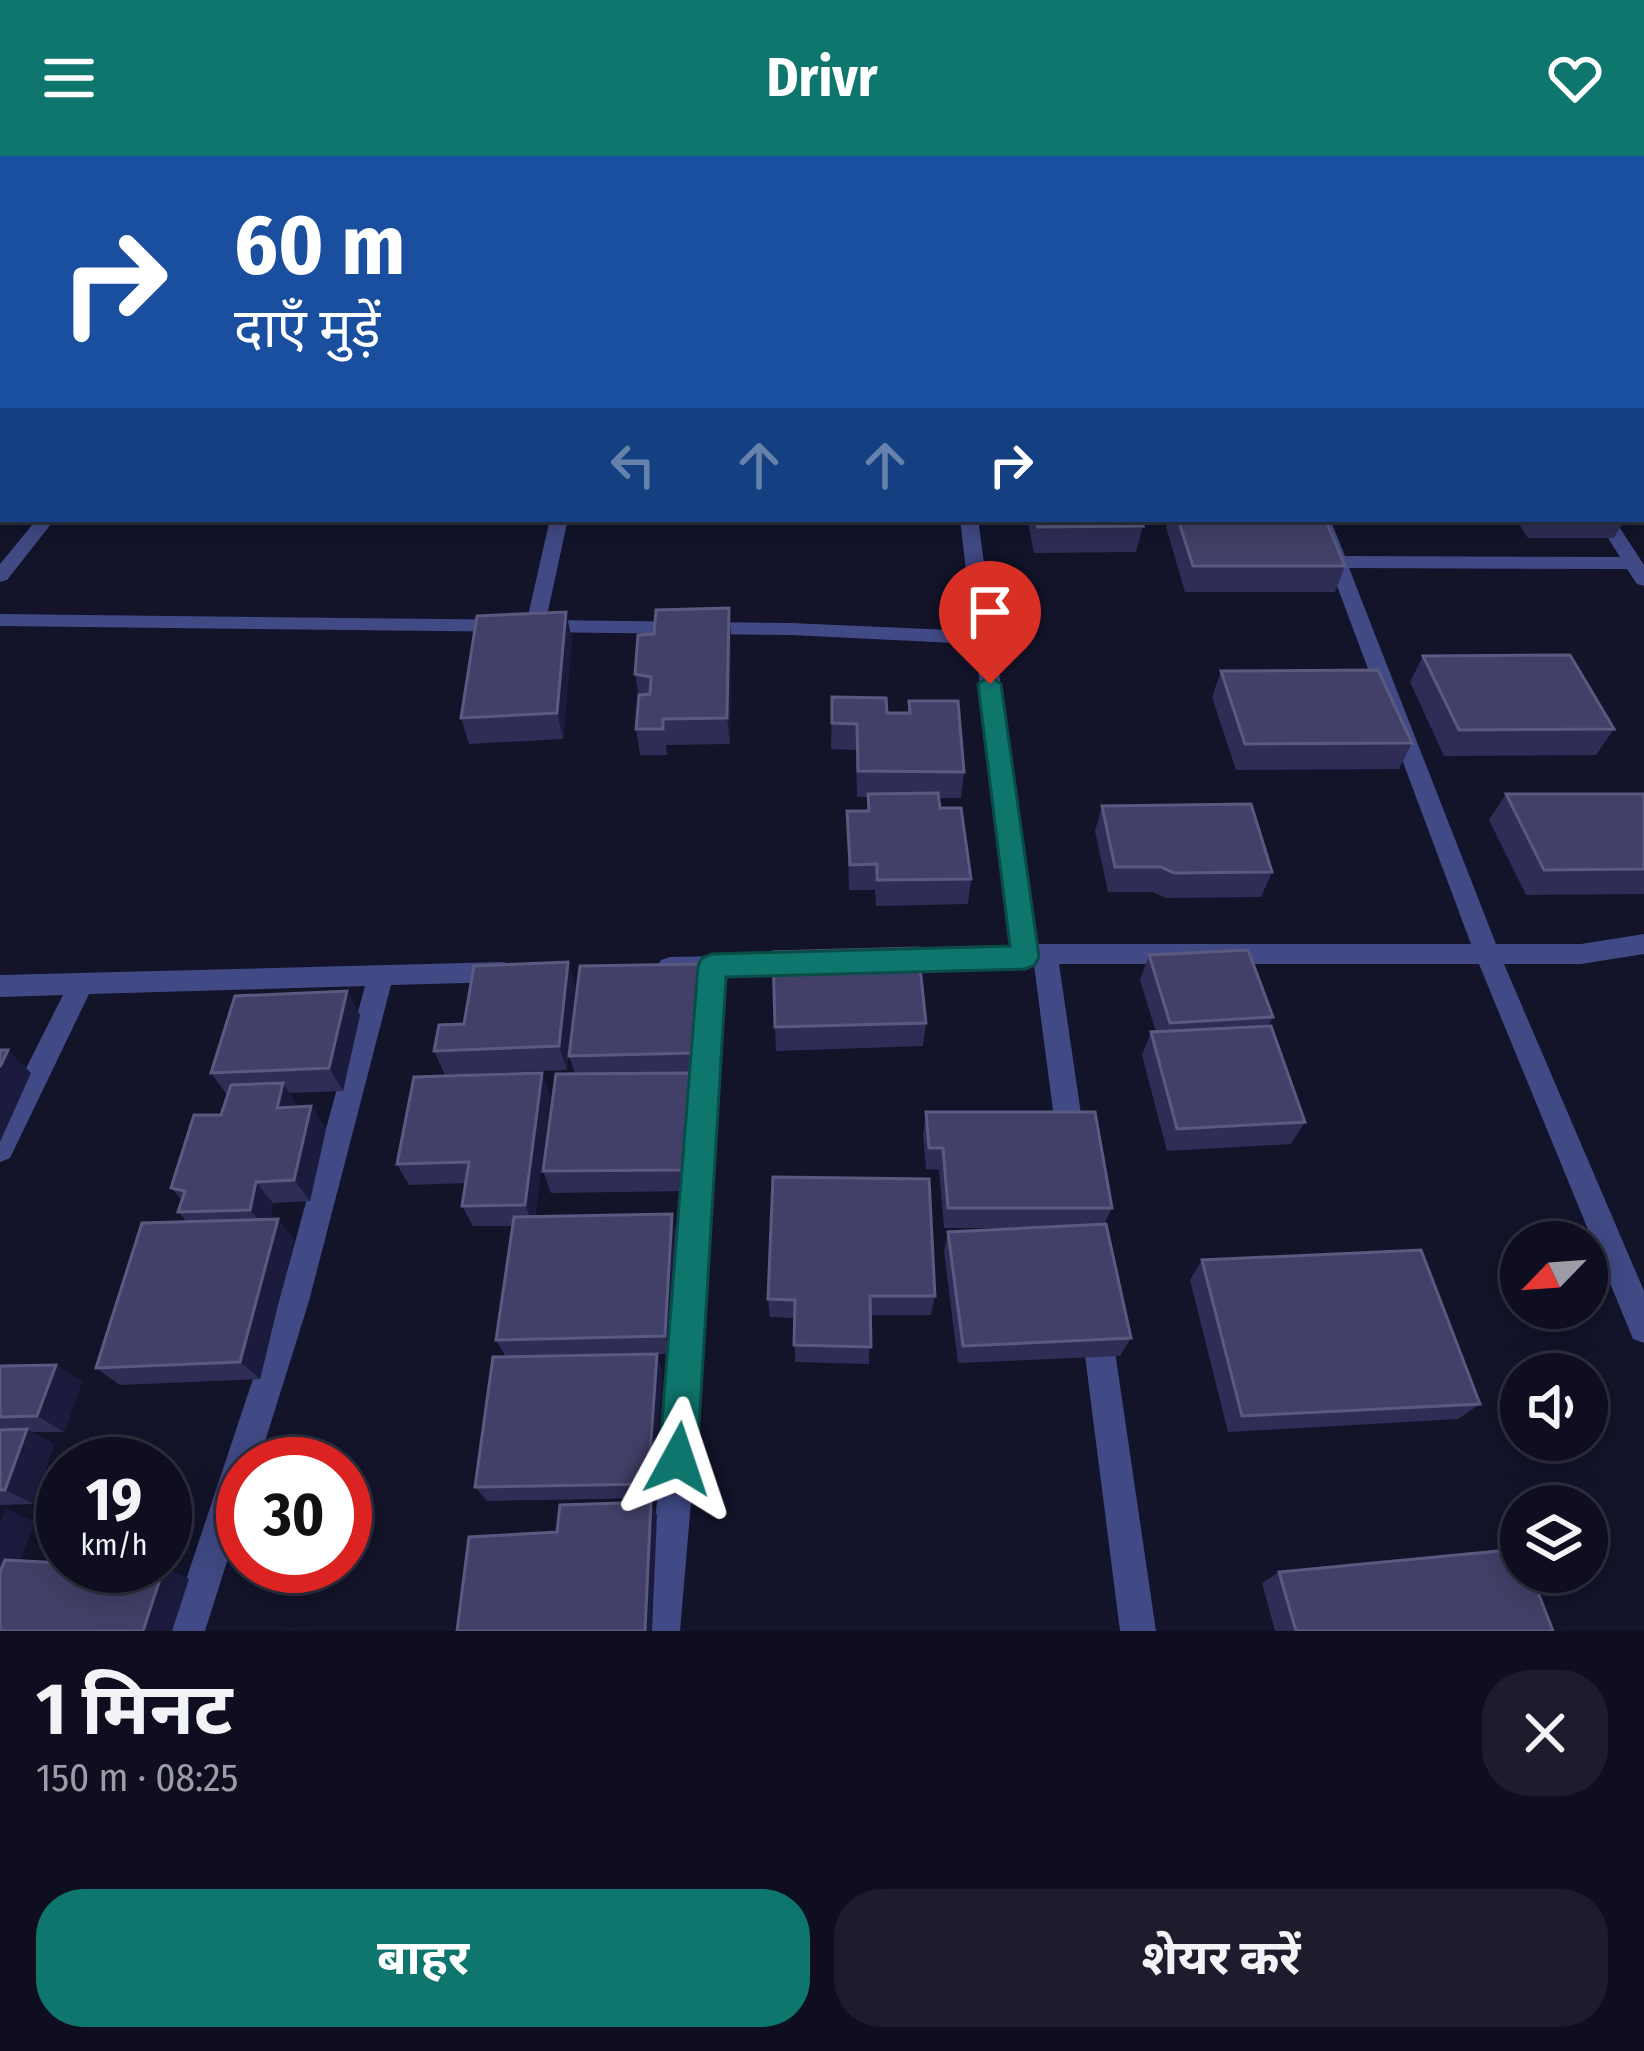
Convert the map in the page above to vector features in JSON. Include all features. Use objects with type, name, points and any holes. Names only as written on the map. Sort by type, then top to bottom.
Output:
[{"type":"street","points":[[0,576],[44,522]]},
{"type":"street","points":[[535,627],[558,522]]},
{"type":"street","points":[[968,522],[1035,955],[1074,1164]]},
{"type":"street","points":[[1322,522],[1488,956],[1644,1328]]},
{"type":"street","points":[[1607,522],[1638,572]]},
{"type":"street","points":[[1339,562],[1638,572]]},
{"type":"street","points":[[0,620],[791,629],[984,638]]},
{"type":"street","points":[[869,962],[1035,955],[1581,954],[1644,944]]},
{"type":"street","points":[[641,968],[824,963]]},
{"type":"street","points":[[662,1631],[686,1373],[712,966]]},
{"type":"street","points":[[0,986],[523,971]]},
{"type":"street","points":[[187,1631],[294,1301],[380,976]]},
{"type":"street","points":[[0,1149],[83,981]]},
{"type":"street","points":[[1093,1304],[1138,1631]]},
{"type":"building","points":[[1037,522],[1141,522],[1143,526],[1038,527]]},
{"type":"building","points":[[1179,522],[1326,522],[1345,566],[1193,566]]},
{"type":"building","points":[[729,608],[727,718],[663,719],[663,729],[636,729],[639,695],[650,694],[651,677],[635,674],[638,635],[654,634],[656,610]]},
{"type":"building","points":[[566,612],[557,713],[461,718],[477,616]]},
{"type":"building","points":[[1570,655],[1614,729],[1459,730],[1423,656]]},
{"type":"building","points":[[1378,670],[1412,743],[1245,744],[1221,671]]},
{"type":"building","points":[[832,697],[886,698],[887,713],[910,713],[909,701],[958,701],[964,772],[858,771],[857,724],[832,723]]},
{"type":"building","points":[[938,793],[940,808],[961,808],[971,879],[877,880],[877,864],[850,865],[847,811],[869,811],[868,794]]},
{"type":"building","points":[[1506,794],[1644,794],[1644,869],[1544,870]]},
{"type":"building","points":[[1251,804],[1272,872],[1174,873],[1161,867],[1115,867],[1102,806]]},
{"type":"building","points":[[918,948],[926,1023],[775,1027],[773,952]]},
{"type":"building","points":[[1248,950],[1273,1017],[1170,1023],[1149,955]]},
{"type":"building","points":[[568,962],[559,1046],[434,1051],[439,1025],[464,1024],[474,966]]},
{"type":"building","points":[[698,964],[694,1053],[569,1056],[580,966]]},
{"type":"building","points":[[347,991],[329,1068],[211,1073],[235,996]]},
{"type":"building","points":[[1271,1026],[1305,1122],[1177,1129],[1151,1032]]},
{"type":"building","points":[[542,1073],[525,1205],[462,1206],[469,1162],[397,1164],[414,1077]]},
{"type":"building","points":[[691,1073],[685,1170],[543,1171],[556,1074]]},
{"type":"building","points":[[283,1083],[277,1108],[311,1106],[294,1180],[256,1182],[250,1210],[178,1212],[185,1191],[171,1188],[194,1115],[221,1115],[231,1085]]},
{"type":"building","points":[[926,1112],[1095,1112],[1112,1208],[948,1208],[943,1148],[929,1148]]},
{"type":"building","points":[[773,1177],[929,1179],[935,1296],[870,1296],[871,1347],[794,1345],[795,1300],[768,1299]]},
{"type":"building","points":[[672,1214],[665,1336],[496,1340],[514,1217]]},
{"type":"building","points":[[278,1219],[240,1362],[96,1368],[142,1223]]},
{"type":"building","points":[[1106,1224],[1131,1338],[963,1346],[948,1232]]},
{"type":"building","points":[[1421,1250],[1480,1404],[1242,1416],[1202,1260]]},
{"type":"building","points":[[657,1354],[648,1484],[475,1487],[493,1357]]},
{"type":"building","points":[[56,1365],[37,1416],[0,1417],[0,1366]]},
{"type":"building","points":[[27,1429],[5,1490],[0,1490],[0,1430]]},
{"type":"building","points":[[651,1502],[645,1631],[457,1631],[469,1537],[557,1532],[560,1505]]},
{"type":"building","points":[[1500,1551],[1500,1593],[1538,1593],[1553,1631],[1296,1631],[1279,1572]]},
{"type":"building","points":[[5,1560],[36,1562],[36,1593],[155,1593],[143,1631],[0,1631],[0,1572]]},
{"type":"route","points":[[678,1459],[712,966],[1025,957],[990,684]]}]
